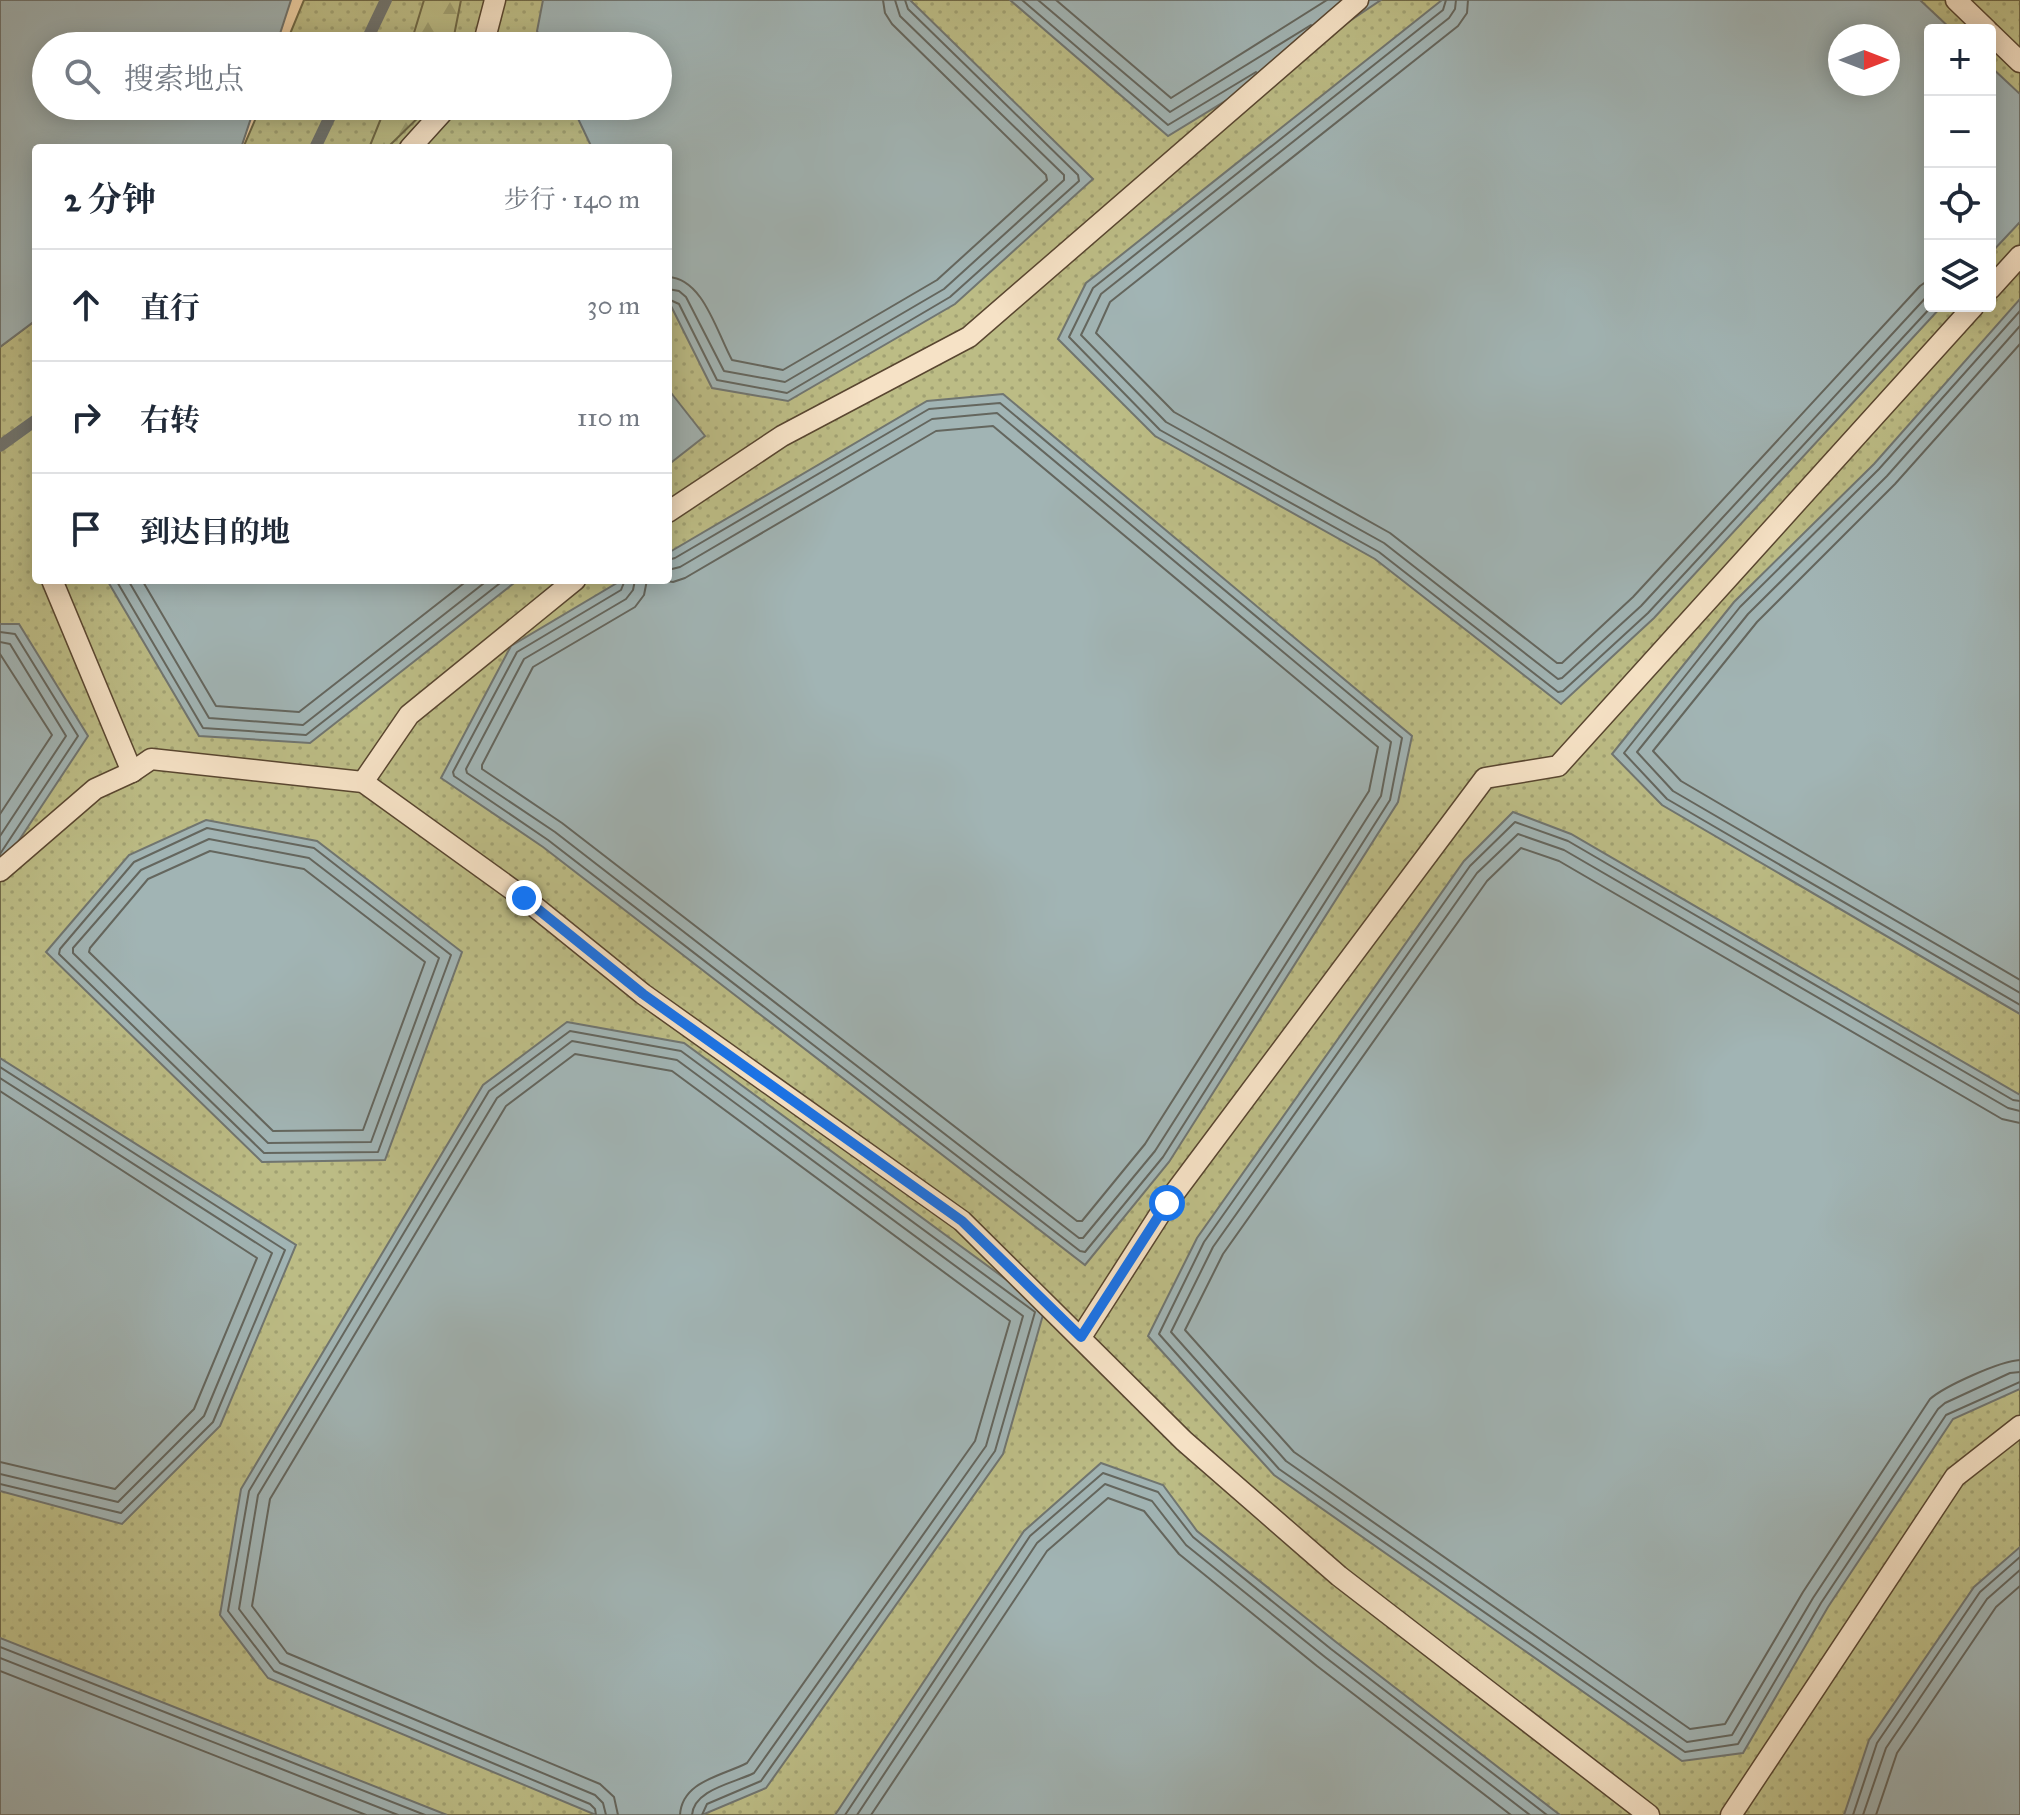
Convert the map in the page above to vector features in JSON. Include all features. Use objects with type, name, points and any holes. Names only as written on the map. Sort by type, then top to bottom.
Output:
[{"type":"lane","points":[[487,32],[495,0]]},
{"type":"lane","points":[[672,509],[782,436],[969,337],[1358,0]]},
{"type":"lane","points":[[1956,0],[1980,24]]},
{"type":"lane","points":[[1996,40],[2020,62]]},
{"type":"lane","points":[[414,144],[435,120]]},
{"type":"lane","points":[[1996,282],[2020,256]]},
{"type":"lane","points":[[1081,1337],[1167,1203],[1485,778],[1558,766],[1969,312]]},
{"type":"lane","points":[[54,584],[132,772]]},
{"type":"lane","points":[[363,782],[409,715],[570,584]]},
{"type":"lane","points":[[0,871],[95,789],[132,772],[151,759],[363,782],[524,898],[643,994],[962,1221],[1184,1441],[1339,1576],[1649,1815]]},
{"type":"lane","points":[[1731,1815],[1955,1477],[2020,1426]]},
{"type":"green space","points":[[304,0],[2020,0],[2020,1815],[0,1815],[0,347],[32,323],[32,584],[672,584],[672,144],[245,144],[255,120],[672,120],[672,32],[291,32]]},
{"type":"green space","points":[[424,0],[461,0],[455,32],[414,32]]},
{"type":"green space","points":[[380,120],[416,120],[391,144],[371,144]]},
{"type":"water","points":[[0,0],[291,0],[281,32],[32,32],[32,120],[250,120],[242,144],[32,144],[32,323],[0,347]]},
{"type":"water","points":[[543,0],[910,0],[1093,179],[955,304],[788,401],[712,388],[672,308],[672,144],[590,144],[579,120],[672,120],[672,32],[537,31]]},
{"type":"water","points":[[1010,0],[1381,0],[1281,67],[1168,136]]},
{"type":"water","points":[[1442,0],[1920,0],[1946,24],[1924,24],[1924,312],[1936,312],[1654,618],[1561,704],[1375,559],[1155,436],[1058,339],[1086,283]]},
{"type":"water","points":[[1996,72],[2020,94],[2020,222],[1996,248]]},
{"type":"water","points":[[2020,299],[2020,1014],[1662,805],[1612,754],[1734,602],[1874,464]]},
{"type":"water","points":[[672,394],[705,436],[672,462]]},
{"type":"water","points":[[1003,394],[1412,736],[1398,802],[1169,1162],[1085,1265],[543,847],[441,778],[511,646],[615,584],[672,584],[672,551],[927,401]]},
{"type":"water","points":[[109,584],[513,584],[310,743],[199,736]]},
{"type":"water","points":[[0,624],[19,624],[88,736],[0,869]]},
{"type":"water","points":[[1513,812],[1571,834],[2020,1095],[2020,1389],[1953,1419],[1828,1607],[1743,1753],[1682,1761],[1274,1475],[1148,1336],[1197,1238],[1464,861]]},
{"type":"water","points":[[206,820],[317,841],[462,952],[385,1160],[262,1162],[46,952],[129,855]]},
{"type":"water","points":[[567,1022],[684,1043],[1045,1308],[1003,1454],[766,1788],[702,1815],[596,1815],[268,1678],[220,1615],[241,1489],[483,1085]]},
{"type":"water","points":[[0,1058],[296,1245],[220,1426],[122,1524],[0,1491]]},
{"type":"water","points":[[1101,1463],[1163,1485],[1197,1531],[1560,1815],[835,1815],[1024,1531]]},
{"type":"water","points":[[2020,1547],[2020,1815],[1844,1815],[1869,1740],[1974,1587]]},
{"type":"water","points":[[0,1638],[447,1815],[0,1815]]},
{"type":"waterway","points":[[371,32],[386,0]]},
{"type":"waterway","points":[[317,144],[328,120]]},
{"type":"waterway","points":[[0,446],[32,423]]},
{"type":"route","points":[[524,898],[643,994],[962,1221],[1081,1337],[1167,1203]]}]
